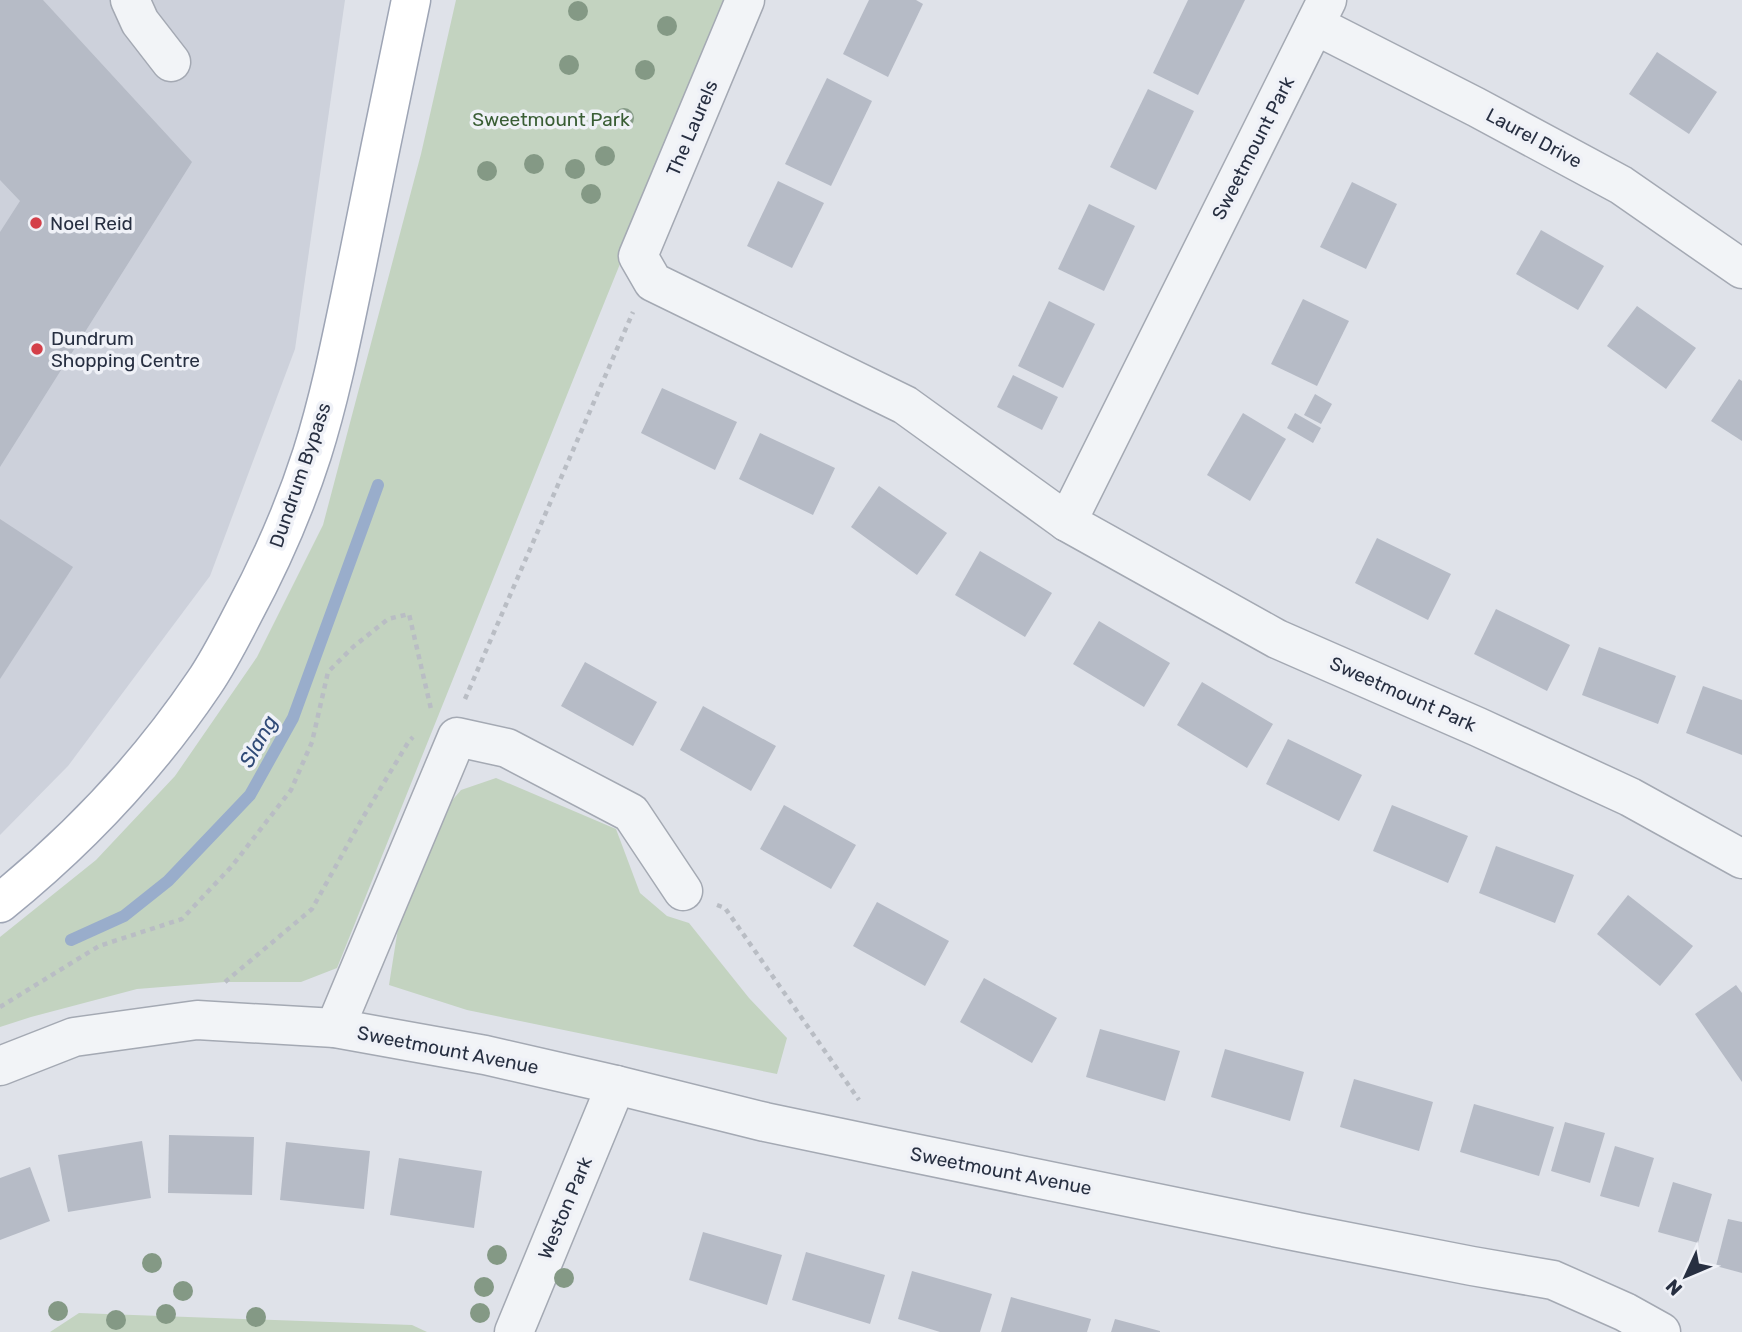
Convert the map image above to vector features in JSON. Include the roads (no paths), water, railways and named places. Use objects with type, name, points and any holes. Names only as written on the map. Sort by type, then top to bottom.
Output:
[{"type":"main road","name":"Dundrum Bypass","points":[[0,903],[85,827],[116,795],[177,722],[206,681],[276,550],[312,452],[327,401],[411,0]]},
{"type":"street","points":[[130,0],[140,22],[171,62]]},
{"type":"street","name":"The Laurels","points":[[638,256],[745,0]]},
{"type":"street","name":"Sweetmount Park","points":[[1067,522],[1321,13]]},
{"type":"street","name":"Laurel Drive","points":[[1321,13],[1476,107],[1621,185],[1742,269]]},
{"type":"street","name":"Sweetmount Park","points":[[638,256],[653,282],[905,405],[1067,522],[1276,639],[1630,797],[1742,859]]},
{"type":"street","name":"Sweetmount Avenue","points":[[335,1028],[458,726],[507,748],[631,813],[683,891]]},
{"type":"street","name":"Sweetmount Avenue","points":[[0,1066],[74,1037],[197,1020],[335,1028],[485,1055],[765,1122],[894,1149],[1298,1232],[1553,1280],[1625,1312],[1661,1332]]},
{"type":"street","name":"Weston Park","points":[[514,1332],[616,1085]]},
{"type":"waterway","name":"Slang","points":[[71,940],[124,916],[168,881],[250,795],[293,718],[378,485]]},
{"type":"place","name":"Noel Reid","points":[[36,223]]},
{"type":"place","name":"Dundrum Shopping Centre","points":[[37,349]]}]
